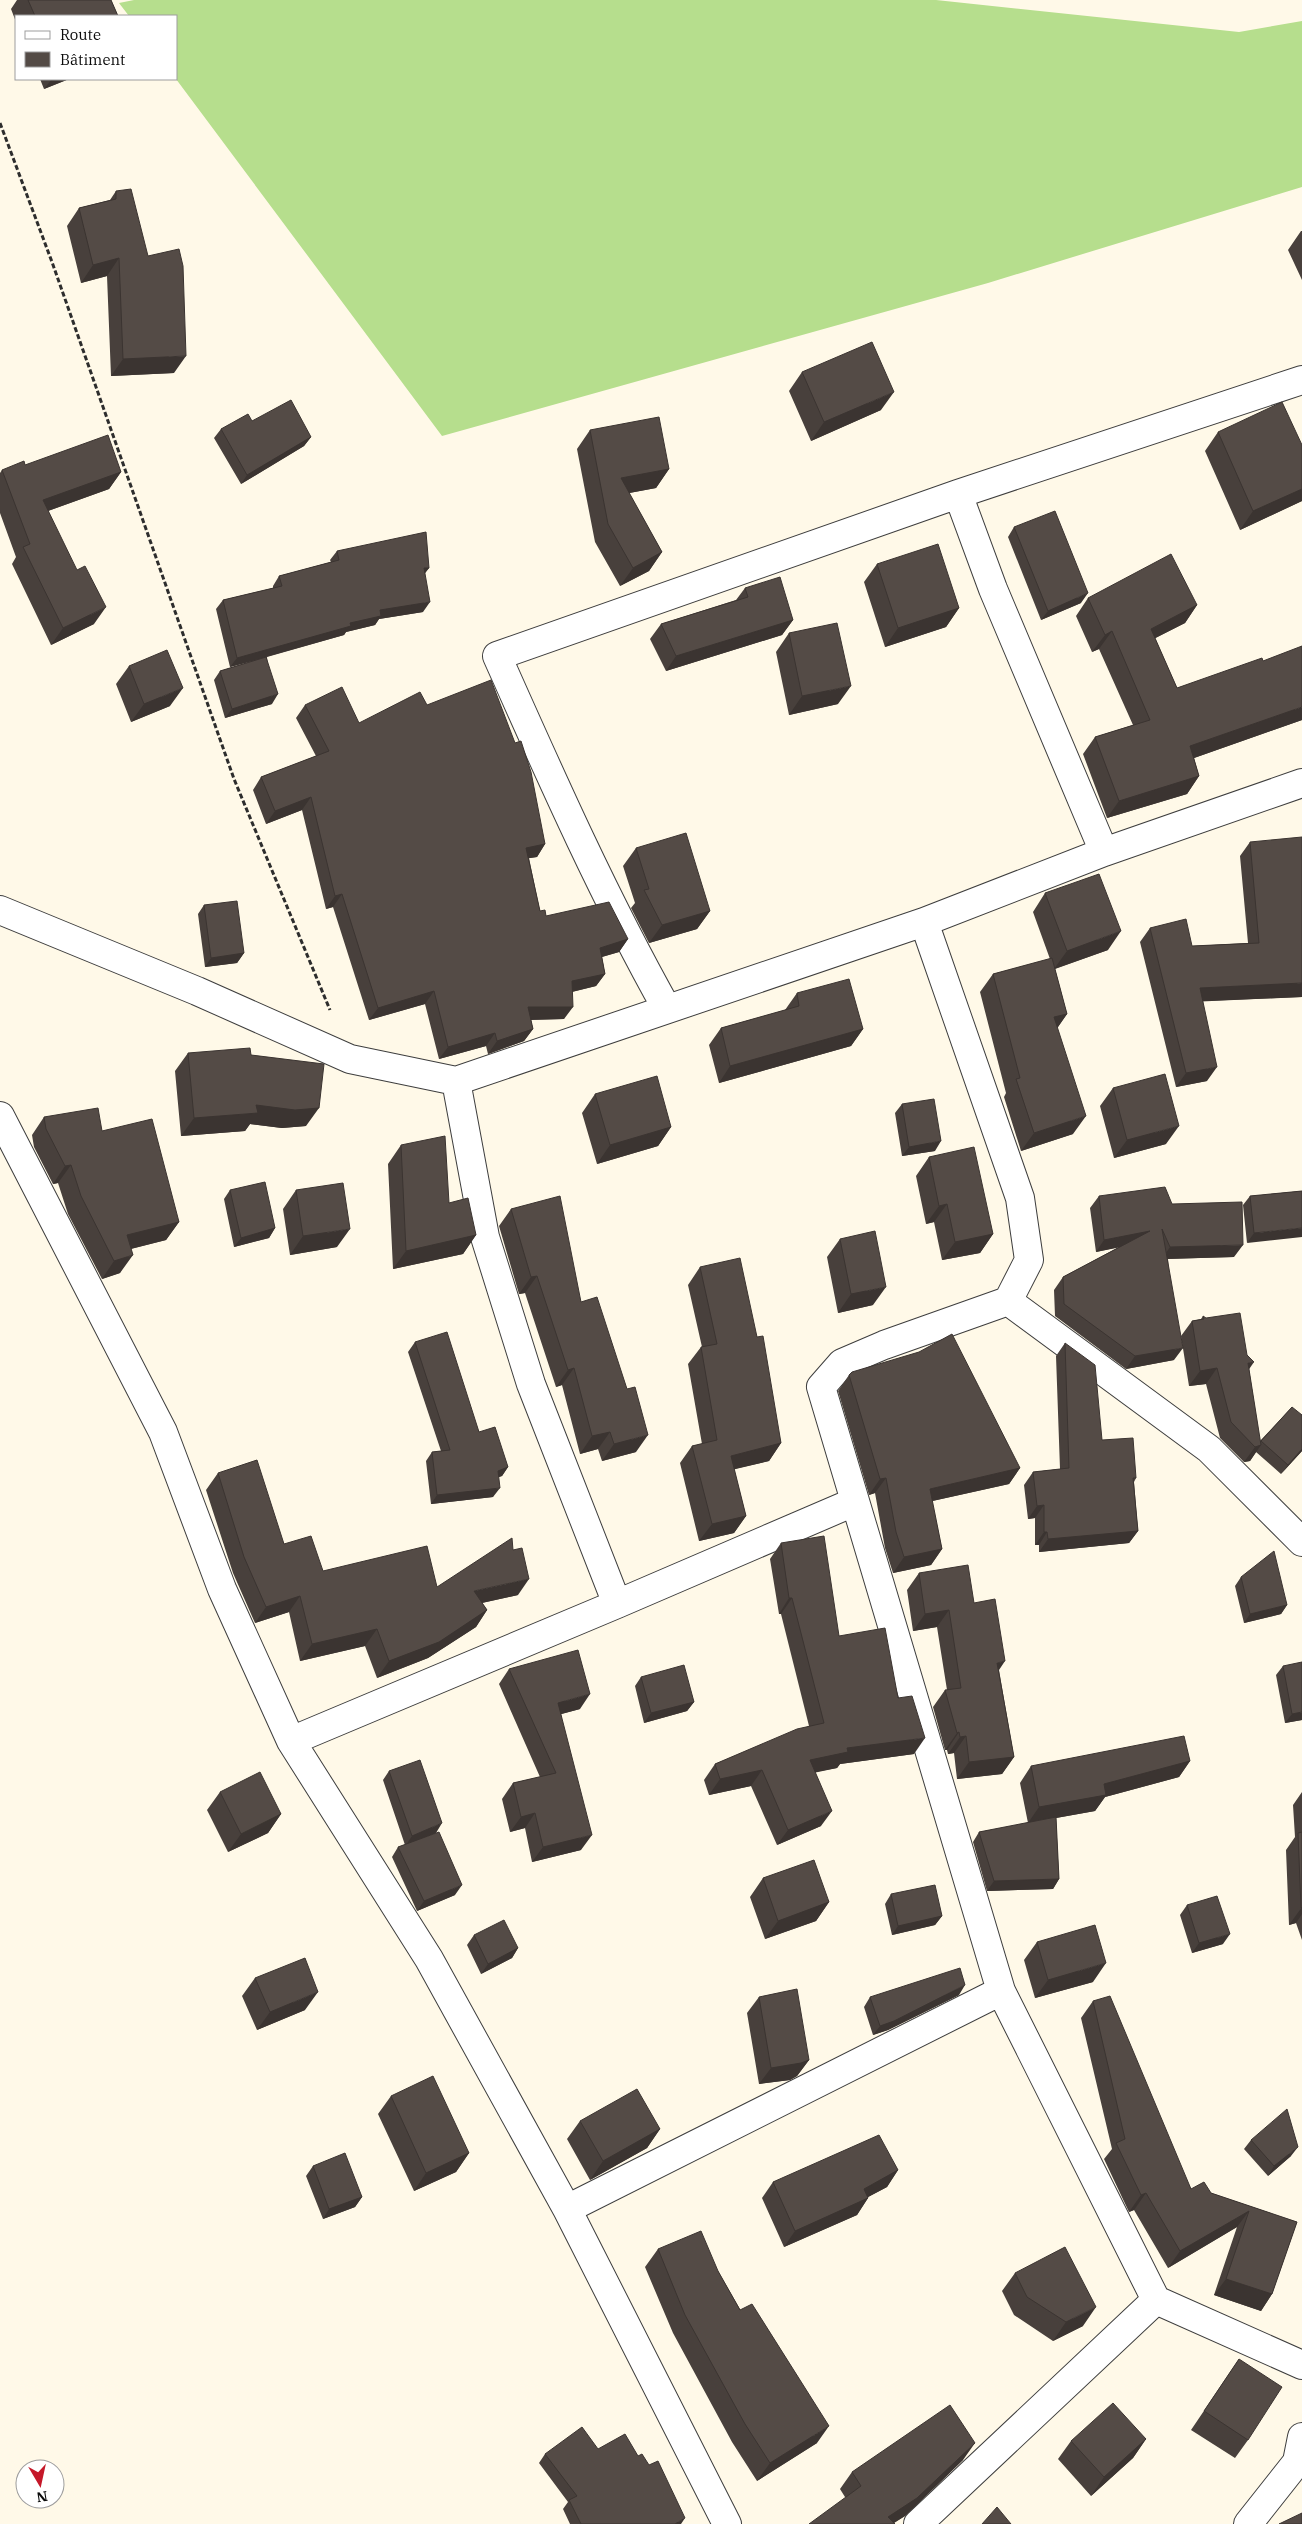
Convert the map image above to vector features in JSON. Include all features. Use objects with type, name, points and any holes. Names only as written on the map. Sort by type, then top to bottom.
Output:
[{"type":"street","points":[[667,1009],[629,941],[555,787],[497,656],[958,494],[1302,380]]},
{"type":"street","points":[[958,494],[993,589],[1104,852]]},
{"type":"street","points":[[0,910],[197,992],[350,1059],[456,1082],[924,922],[1104,852],[1302,783]]},
{"type":"street","points":[[924,922],[1020,1198],[1029,1260],[1008,1301],[884,1345],[842,1363],[821,1387],[1001,1991],[1156,2300],[1302,2365]]},
{"type":"street","points":[[456,1082],[485,1237],[531,1384],[617,1604]]},
{"type":"street","points":[[0,1116],[163,1432],[222,1589],[291,1740],[429,1959],[567,2209],[727,2524]]},
{"type":"street","points":[[1008,1301],[1209,1449],[1302,1542]]},
{"type":"street","points":[[291,1740],[617,1604],[854,1502]]},
{"type":"street","points":[[567,2209],[1001,1991]]},
{"type":"street","points":[[918,2524],[1156,2300]]},
{"type":"street","points":[[1248,2524],[1297,2462],[1302,2437]]},
{"type":"path","points":[[0,123],[52,262],[234,779],[350,1059]]},
{"type":"green space","points":[[134,0],[936,0],[1239,32],[1302,21],[1302,187],[988,283],[442,436],[177,80],[178,15],[128,15],[119,3]]},
{"type":"building","points":[[28,0],[111,0],[118,15],[35,15]]},
{"type":"building","points":[[131,189],[148,256],[179,249],[183,266],[186,356],[123,359],[119,258],[93,265],[79,208],[116,199],[116,191]]},
{"type":"building","points":[[872,342],[894,392],[824,422],[802,372]]},
{"type":"building","points":[[291,400],[311,437],[247,475],[221,429],[248,414],[252,421]]},
{"type":"building","points":[[1282,402],[1302,445],[1302,489],[1253,511],[1218,432]]},
{"type":"building","points":[[659,417],[669,469],[621,478],[662,552],[633,568],[608,524],[590,430]]},
{"type":"building","points":[[108,435],[121,472],[43,500],[77,570],[85,566],[106,607],[63,628],[23,547],[30,544],[2,470],[24,461],[25,465]]},
{"type":"building","points":[[1055,511],[1088,593],[1048,611],[1014,527]]},
{"type":"building","points":[[426,532],[429,568],[424,568],[430,602],[380,610],[381,616],[350,623],[351,626],[237,658],[223,600],[282,586],[279,576],[339,560],[337,551]]},
{"type":"building","points":[[938,544],[959,608],[898,628],[877,564]]},
{"type":"building","points":[[1171,554],[1197,605],[1151,629],[1177,688],[1262,658],[1263,661],[1302,646],[1302,707],[1190,746],[1199,776],[1119,801],[1095,737],[1150,720],[1112,631],[1105,635],[1088,598]]},
{"type":"building","points":[[780,577],[793,620],[676,656],[661,624],[748,597],[745,588]]},
{"type":"building","points":[[837,623],[851,686],[802,696],[789,633]]},
{"type":"building","points":[[167,650],[183,688],[144,704],[129,666]]},
{"type":"building","points":[[266,657],[278,694],[232,709],[220,671]]},
{"type":"building","points":[[491,680],[515,743],[521,741],[531,772],[545,844],[526,848],[540,911],[545,910],[546,916],[609,902],[628,939],[600,948],[605,974],[572,981],[573,1007],[528,1007],[533,1029],[497,1041],[495,1033],[448,1047],[434,991],[378,1008],[342,894],[335,896],[311,797],[275,811],[261,777],[329,751],[305,705],[342,687],[359,723],[420,692],[427,705]]},
{"type":"building","points":[[686,833],[710,911],[662,925],[644,890],[649,889],[636,848]]},
{"type":"building","points":[[1302,837],[1302,983],[1200,988],[1217,1067],[1186,1073],[1150,928],[1186,919],[1192,946],[1259,943],[1250,842]]},
{"type":"building","points":[[1099,874],[1121,931],[1067,951],[1045,893]]},
{"type":"building","points":[[237,901],[244,953],[211,958],[204,905]]},
{"type":"building","points":[[1052,958],[1067,1014],[1054,1017],[1086,1116],[1034,1133],[1016,1079],[1020,1078],[993,974]]},
{"type":"building","points":[[849,979],[863,1029],[730,1066],[721,1028],[799,1006],[797,993]]},
{"type":"building","points":[[250,1048],[251,1055],[324,1064],[319,1108],[295,1110],[256,1105],[258,1113],[194,1118],[188,1053]]},
{"type":"building","points":[[1165,1074],[1179,1126],[1127,1140],[1113,1088]]},
{"type":"building","points":[[657,1076],[671,1127],[610,1145],[595,1094]]},
{"type":"building","points":[[934,1099],[941,1141],[909,1147],[902,1104]]},
{"type":"building","points":[[98,1108],[102,1131],[152,1119],[179,1222],[127,1235],[133,1255],[114,1261],[81,1196],[71,1165],[65,1166],[46,1129],[44,1117]]},
{"type":"building","points":[[445,1136],[449,1203],[468,1198],[476,1235],[406,1251],[401,1145]]},
{"type":"building","points":[[974,1147],[993,1234],[955,1242],[947,1204],[939,1206],[929,1157]]},
{"type":"building","points":[[265,1182],[275,1228],[241,1238],[230,1190]]},
{"type":"building","points":[[343,1183],[350,1229],[303,1236],[296,1190]]},
{"type":"building","points":[[1165,1187],[1172,1204],[1242,1202],[1243,1245],[1170,1247],[1162,1229],[1183,1348],[1135,1356],[1064,1304],[1063,1277],[1150,1231],[1104,1240],[1099,1196]]},
{"type":"building","points":[[1302,1191],[1302,1228],[1254,1233],[1250,1196]]},
{"type":"building","points":[[560,1196],[581,1302],[597,1297],[627,1389],[635,1387],[648,1435],[614,1444],[610,1432],[592,1436],[574,1368],[568,1370],[537,1276],[531,1277],[511,1209]]},
{"type":"building","points":[[875,1231],[886,1287],[851,1294],[840,1239]]},
{"type":"building","points":[[740,1258],[757,1337],[763,1336],[781,1443],[731,1456],[746,1516],[712,1524],[692,1446],[717,1440],[701,1347],[717,1344],[700,1267]]},
{"type":"building","points":[[1240,1313],[1247,1355],[1254,1362],[1248,1363],[1261,1445],[1255,1447],[1231,1422],[1217,1368],[1200,1371],[1192,1321],[1204,1319],[1203,1316],[1206,1318]]},
{"type":"building","points":[[447,1332],[479,1432],[495,1427],[508,1467],[498,1471],[500,1488],[437,1495],[432,1452],[450,1450],[415,1342]]},
{"type":"building","points":[[952,1334],[1020,1468],[930,1489],[942,1549],[904,1557],[896,1532],[886,1478],[880,1479],[849,1375],[852,1372],[919,1352]]},
{"type":"building","points":[[1065,1343],[1095,1365],[1102,1440],[1133,1438],[1136,1478],[1133,1478],[1138,1531],[1048,1539],[1047,1532],[1044,1532],[1044,1505],[1037,1506],[1033,1472],[1069,1468]]},
{"type":"building","points":[[1292,1407],[1302,1415],[1302,1449],[1288,1465],[1261,1441]]},
{"type":"building","points":[[257,1460],[284,1544],[311,1536],[323,1571],[427,1546],[437,1587],[512,1538],[513,1550],[522,1548],[529,1579],[474,1591],[487,1610],[439,1642],[389,1661],[377,1629],[312,1644],[300,1596],[266,1607],[244,1557],[218,1473]]},
{"type":"building","points":[[824,1536],[839,1636],[885,1628],[898,1698],[912,1696],[925,1738],[847,1748],[848,1752],[810,1760],[832,1811],[788,1830],[762,1770],[720,1779],[715,1764],[797,1729],[824,1723],[792,1598],[789,1598],[781,1543]]},
{"type":"building","points":[[1274,1551],[1287,1605],[1250,1614],[1241,1577]]},
{"type":"building","points":[[968,1565],[974,1603],[995,1599],[1005,1661],[997,1663],[1014,1757],[969,1762],[966,1736],[960,1737],[959,1732],[957,1733],[945,1690],[961,1688],[949,1610],[925,1614],[919,1573]]},
{"type":"building","points":[[578,1650],[590,1694],[558,1703],[592,1835],[543,1847],[535,1813],[521,1817],[513,1783],[556,1773],[509,1669]]},
{"type":"building","points":[[1302,1662],[1302,1712],[1292,1714],[1283,1666]]},
{"type":"building","points":[[684,1665],[694,1702],[651,1713],[641,1677]]},
{"type":"building","points":[[1184,1736],[1190,1761],[1104,1784],[1106,1795],[1039,1807],[1031,1766]]},
{"type":"building","points":[[420,1760],[442,1823],[412,1836],[389,1771]]},
{"type":"building","points":[[260,1772],[281,1814],[241,1834],[220,1792]]},
{"type":"building","points":[[1056,1817],[1059,1879],[994,1881],[979,1832]]},
{"type":"building","points":[[439,1832],[462,1885],[424,1901],[398,1847]]},
{"type":"building","points":[[1302,1832],[1302,1907],[1301,1908],[1298,1833]]},
{"type":"building","points":[[814,1860],[829,1902],[778,1921],[763,1878]]},
{"type":"building","points":[[935,1885],[942,1916],[898,1926],[891,1894]]},
{"type":"building","points":[[1217,1896],[1230,1934],[1199,1943],[1187,1905]]},
{"type":"building","points":[[504,1920],[518,1948],[488,1964],[474,1935]]},
{"type":"building","points":[[1095,1925],[1106,1963],[1048,1980],[1037,1942]]},
{"type":"building","points":[[305,1958],[318,1992],[270,2012],[255,1978]]},
{"type":"building","points":[[960,1968],[965,1985],[894,2021],[880,2026],[870,1997]]},
{"type":"building","points":[[797,1989],[809,2060],[771,2068],[759,1997]]},
{"type":"building","points":[[1110,1996],[1191,2189],[1204,2182],[1211,2193],[1297,2222],[1272,2294],[1226,2279],[1249,2211],[1180,2251],[1146,2193],[1141,2195],[1116,2143],[1125,2139],[1093,2001]]},
{"type":"building","points":[[433,2076],[469,2153],[426,2173],[391,2096]]},
{"type":"building","points":[[637,2089],[660,2129],[603,2161],[580,2121]]},
{"type":"building","points":[[1287,2109],[1298,2147],[1274,2166],[1251,2140]]},
{"type":"building","points":[[879,2135],[898,2170],[864,2189],[868,2198],[795,2231],[773,2182]]},
{"type":"building","points":[[345,2153],[362,2197],[329,2209],[313,2166]]},
{"type":"building","points":[[701,2231],[718,2271],[740,2310],[752,2304],[829,2426],[770,2463],[745,2424],[685,2315],[658,2249]]},
{"type":"building","points":[[1065,2247],[1096,2307],[1066,2322],[1027,2297],[1015,2273]]},
{"type":"building","points":[[1239,2359],[1282,2387],[1248,2440],[1204,2411]]},
{"type":"building","points":[[1113,2403],[1146,2439],[1104,2477],[1071,2441]]},
{"type":"building","points":[[950,2405],[975,2443],[917,2498],[888,2517],[895,2524],[809,2524],[861,2486],[852,2472]]},
{"type":"building","points":[[582,2427],[598,2449],[625,2434],[638,2456],[642,2454],[649,2465],[658,2461],[685,2518],[675,2524],[581,2524],[569,2500],[577,2496],[545,2454]]},
{"type":"building","points":[[997,2507],[1011,2524],[982,2524]]},
{"type":"building","points":[[1302,2513],[1302,2524],[1279,2524]]}]
